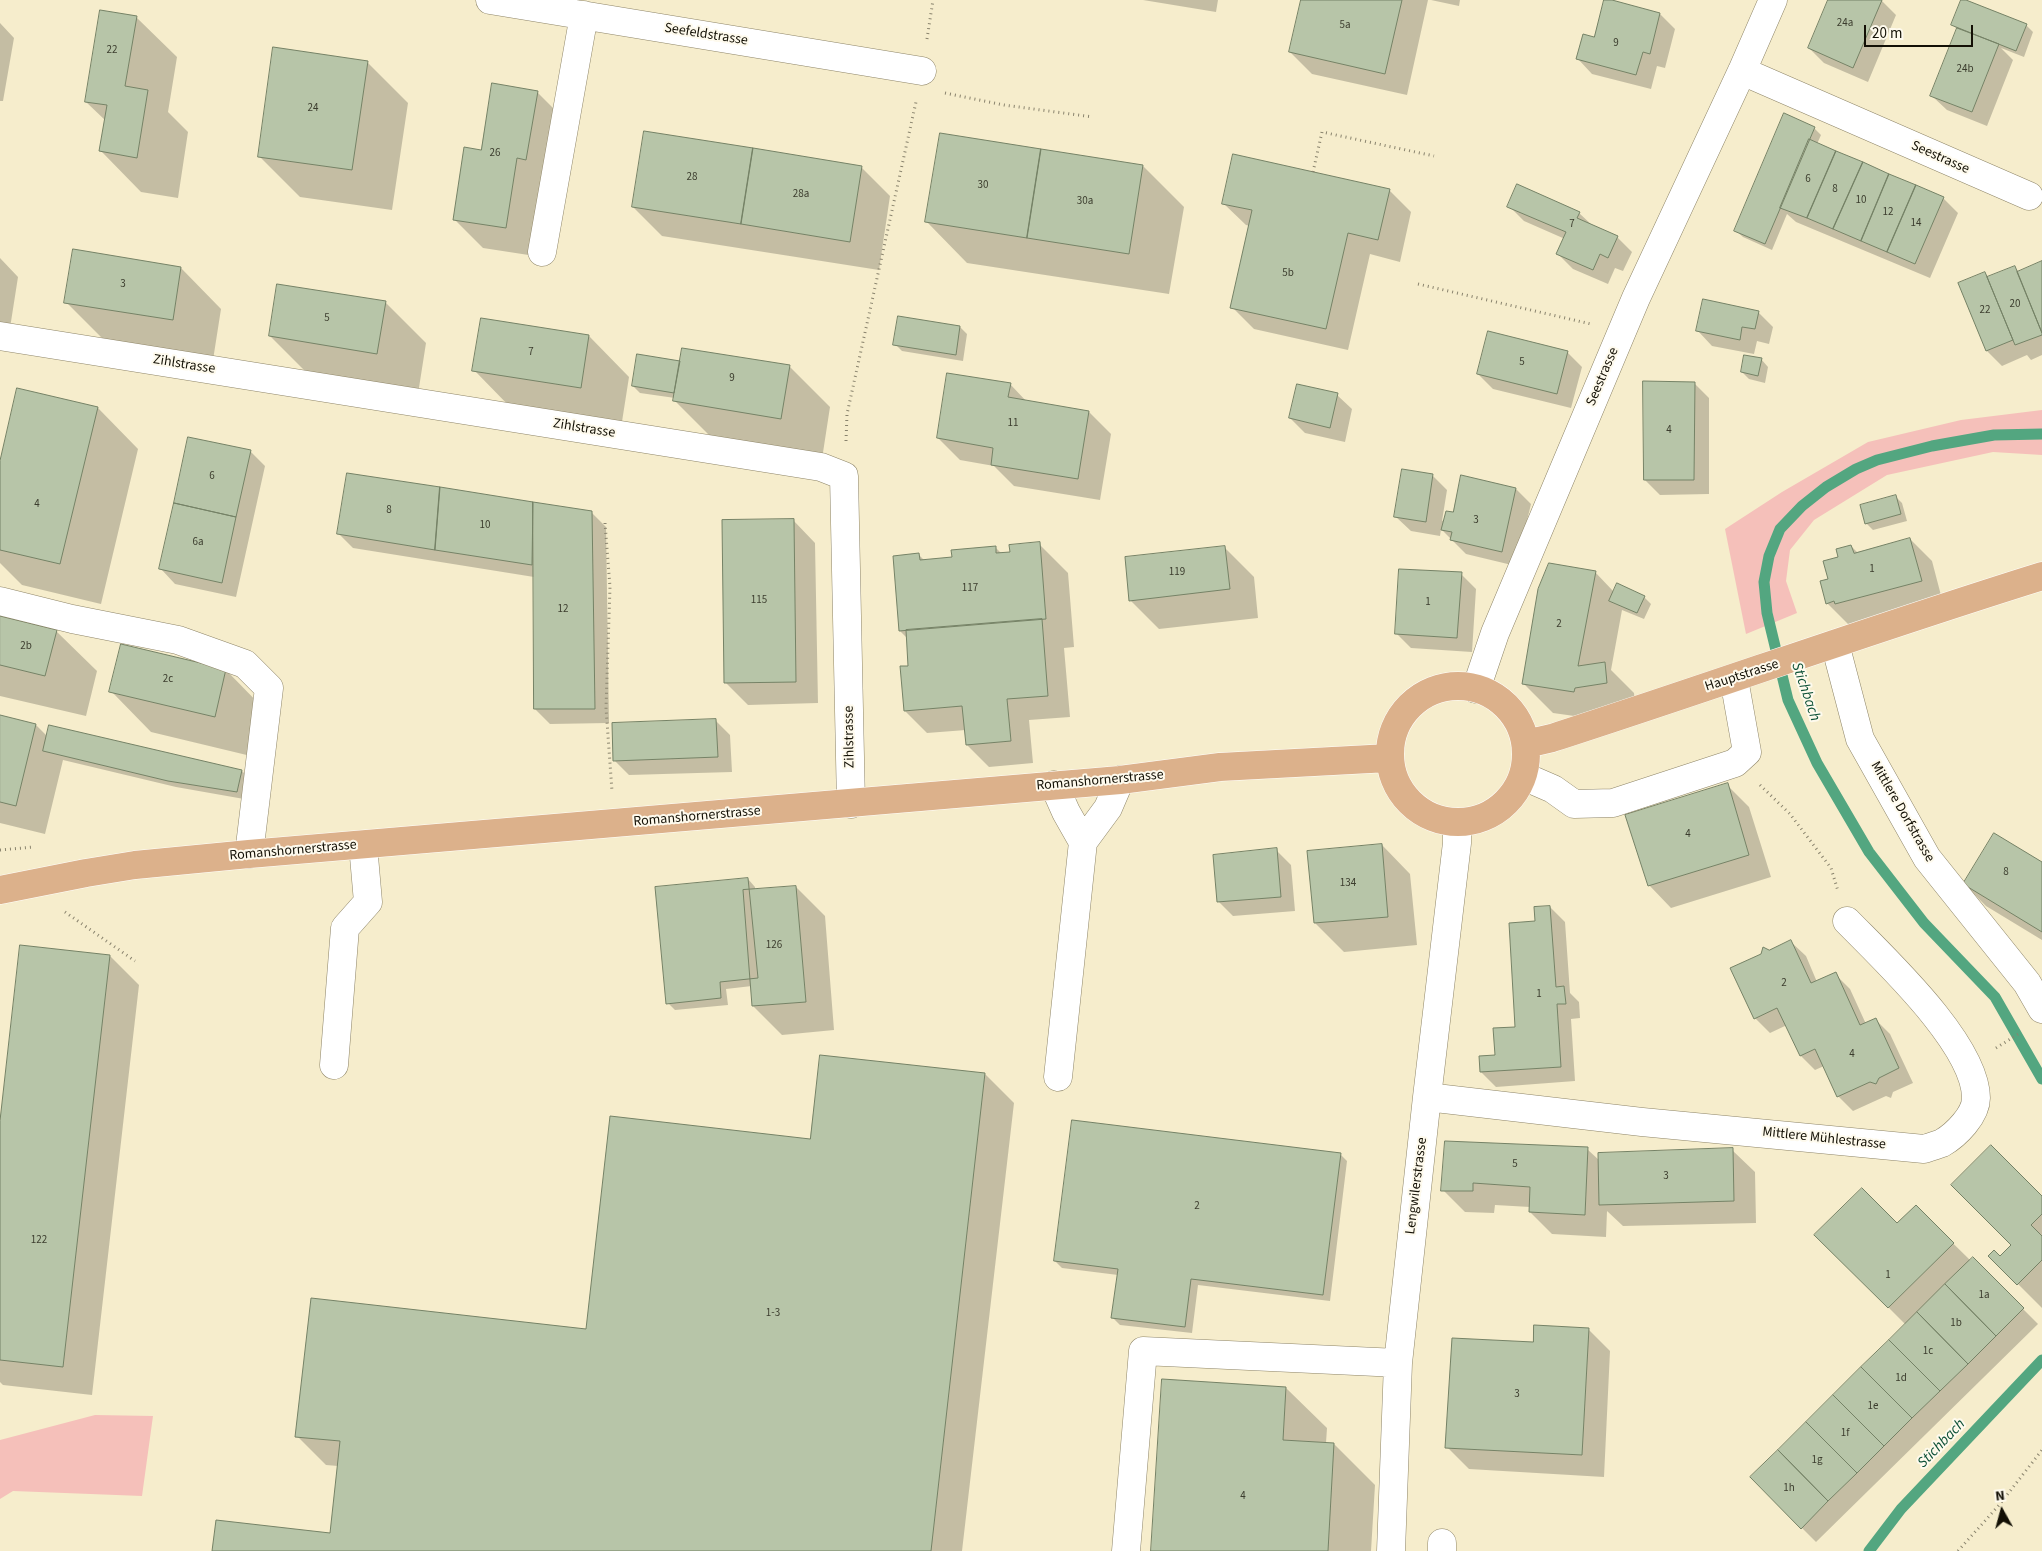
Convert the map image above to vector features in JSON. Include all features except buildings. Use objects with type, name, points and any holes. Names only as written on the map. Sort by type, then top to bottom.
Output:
[{"type":"main road","name":"Hauptstrasse","points":[[1526,744],[1552,738],[2042,576]]},
{"type":"main road","points":[[1458,686],[1476,688],[1494,697],[1509,709],[1520,725],[1526,744],[1523,776],[1515,791],[1504,805],[1482,818],[1457,823],[1440,820],[1424,814],[1411,804],[1400,790],[1392,775],[1390,758],[1391,740],[1397,722],[1408,707],[1423,696],[1440,689],[1458,686]]},
{"type":"main road","name":"Romanshornerstrasse","points":[[1,886],[135,865],[249,854],[1120,780],[1220,767],[1390,758]]},
{"type":"street","name":"Seefeldstrasse","points":[[490,0],[584,15],[628,11],[921,80]]},
{"type":"street","name":"Seestrasse","points":[[1476,688],[1495,633],[1622,332],[1773,0]]},
{"type":"street","points":[[542,252],[584,15]]},
{"type":"street","name":"Seestrasse","points":[[1742,71],[2028,196]]},
{"type":"street","name":"Zihlstrasse","points":[[0,336],[820,467],[844,476],[851,804]]},
{"type":"street","points":[[0,601],[72,619],[178,640],[245,664],[269,688],[249,854]]},
{"type":"street","name":"Mittlere Dorfstrasse","points":[[1835,644],[1860,739],[1922,849],[2035,975],[2034,1019]]},
{"type":"street","points":[[1523,776],[1553,789],[1574,804],[1613,804],[1735,763],[1747,752],[1745,675]]},
{"type":"street","points":[[1058,1077],[1083,842],[1108,808],[1120,780]]},
{"type":"street","points":[[1054,785],[1066,812],[1083,842]]},
{"type":"street","name":"Lengwilerstrasse","points":[[1391,1551],[1398,1362],[1457,843],[1457,823]]},
{"type":"street","points":[[334,1065],[345,928],[368,902],[363,845]]},
{"type":"street","name":"Mittlere Mühlestrasse","points":[[1427,1097],[1642,1122],[1924,1148],[1942,1143],[1962,1127],[1976,1100],[1975,1086],[1966,1065],[1949,1035],[1923,1000],[1847,920]]},
{"type":"street","points":[[1126,1551],[1143,1351],[1398,1362]]},
{"type":"path","points":[[844,476],[847,414],[921,80],[933,0]]},
{"type":"path","points":[[921,80],[1004,105],[1093,117]]},
{"type":"path","points":[[1314,172],[1322,132],[1434,156]]},
{"type":"path","points":[[1418,284],[1622,332]]},
{"type":"path","points":[[606,523],[610,587],[606,708],[612,799]]},
{"type":"path","points":[[1735,763],[1790,814],[1831,868],[1847,920]]},
{"type":"path","points":[[60,909],[136,961]]},
{"type":"path","points":[[1994,1049],[2034,1019]]},
{"type":"path","points":[[1958,1551],[2000,1504],[2042,1450]]},
{"type":"shaded area","points":[[2042,410],[2042,455],[1993,452],[1887,475],[1814,520],[1790,550],[1786,581],[1797,613],[1746,634],[1725,529],[1782,492],[1868,442],[1961,420]]},
{"type":"shaded area","points":[[95,1415],[153,1416],[142,1496],[13,1491],[0,1499],[0,1440]]},
{"type":"waterway","name":"Stichbach","points":[[2042,434],[1994,435],[1932,446],[1877,460],[1856,469],[1826,487],[1802,506],[1780,529],[1769,556],[1764,582],[1767,613],[1788,700],[1817,763],[1869,852],[1924,923],[1995,997],[2042,1079]]},
{"type":"waterway","name":"Stichbach","points":[[1869,1551],[1901,1509],[2042,1360]]}]
